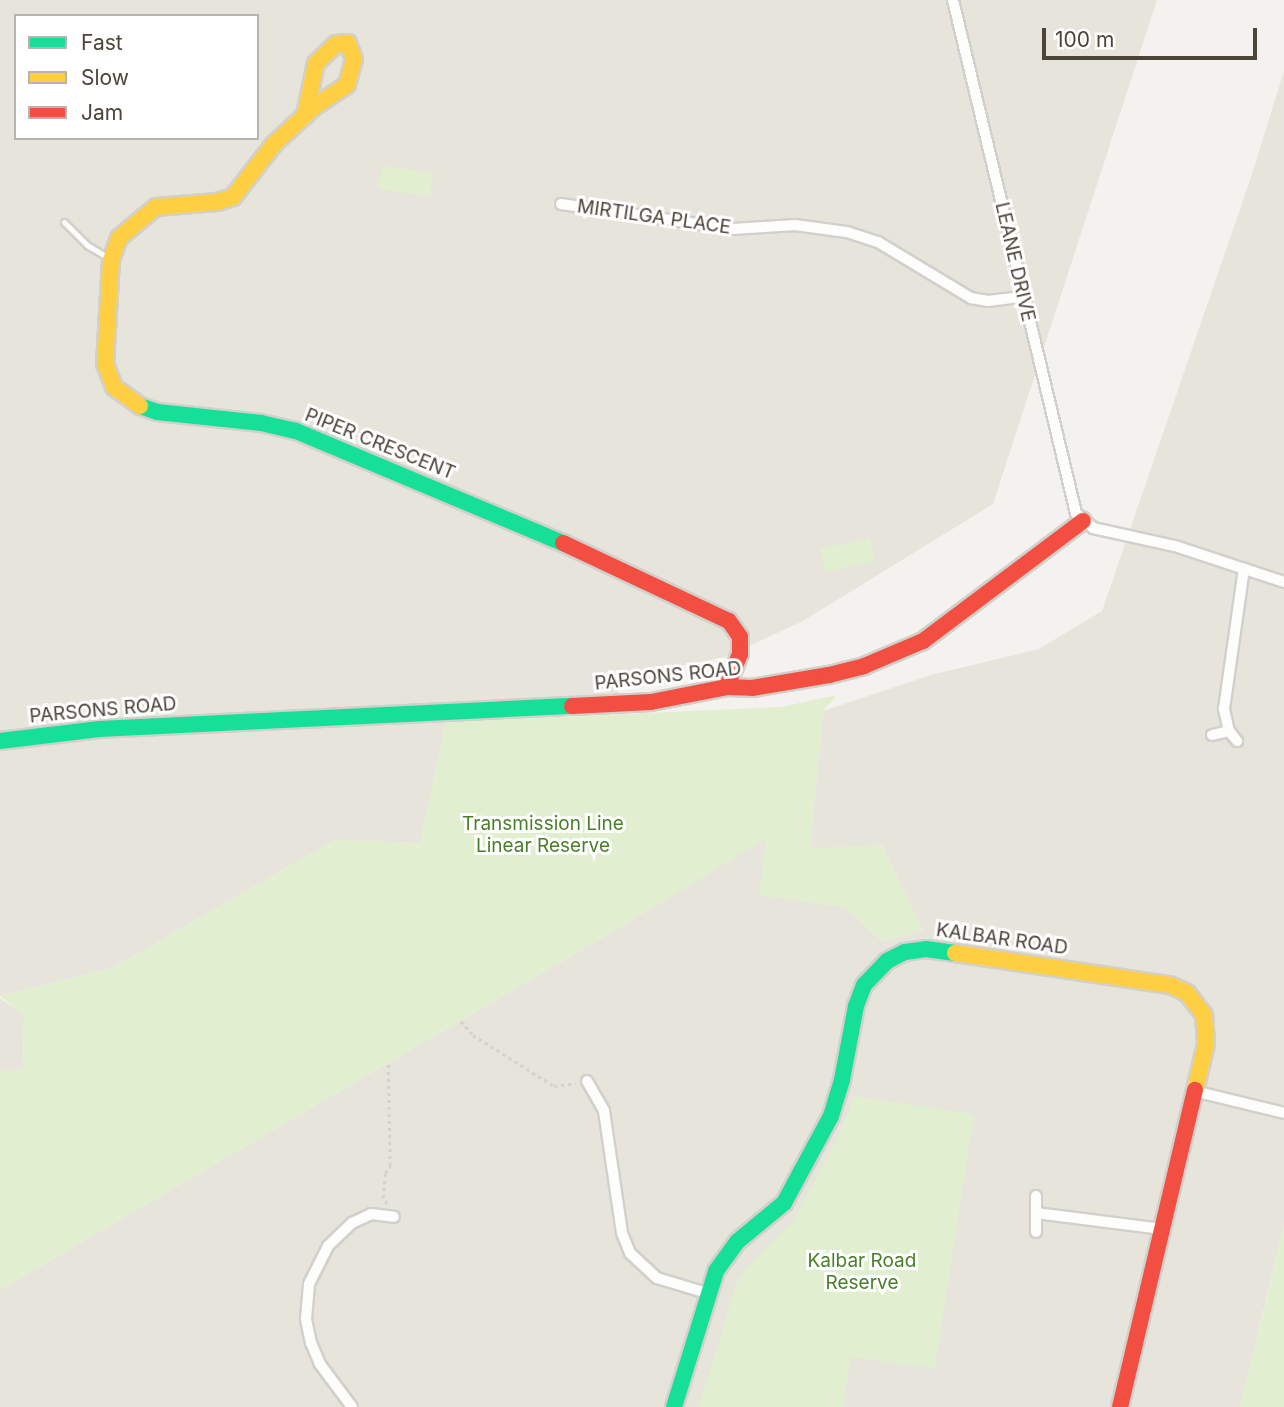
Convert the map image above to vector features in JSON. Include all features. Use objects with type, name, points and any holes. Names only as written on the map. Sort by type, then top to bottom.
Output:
[{"type":"street","name":"LEANE DRIVE","points":[[953,0],[1074,508],[1083,521]]},
{"type":"street","points":[[111,260],[116,244],[126,230],[156,207],[217,202],[233,197],[267,151],[305,115]]},
{"type":"street","name":"MIRTILGA PLACE","points":[[561,204],[733,229],[795,225],[847,232],[878,242],[971,298],[988,301],[1022,297]]},
{"type":"street","name":"PIPER CRESCENT","points":[[111,260],[105,364],[114,387],[128,399],[157,412],[261,423],[296,431],[679,594],[724,617],[738,632],[740,654],[727,687]]},
{"type":"street","points":[[1083,521],[1100,530],[1163,543],[1284,582]]},
{"type":"street","name":"PARSONS ROAD","points":[[0,741],[119,728],[651,702],[727,687],[752,688],[829,675],[903,652],[937,632],[1083,521]]},
{"type":"street","points":[[1237,741],[1228,731],[1223,709],[1244,568]]},
{"type":"street","points":[[1213,736],[1228,731]]},
{"type":"street","name":"KALBAR ROAD","points":[[674,1407],[707,1293],[729,1251],[777,1210],[790,1193],[819,1141],[837,1100],[856,1006],[864,985],[887,961],[905,952],[926,949],[1179,988],[1199,1006],[1206,1025],[1206,1044],[1120,1407]]},
{"type":"street","points":[[587,1081],[604,1111],[622,1233],[630,1253],[657,1278],[707,1293]]},
{"type":"street","points":[[1194,1091],[1284,1113]]},
{"type":"street","points":[[1036,1196],[1036,1232]]},
{"type":"street","points":[[352,1407],[320,1364],[311,1343],[306,1319],[309,1284],[328,1246],[352,1223],[371,1213],[394,1217]]},
{"type":"street","points":[[1036,1213],[1162,1229]]},
{"type":"lane","points":[[64,222],[87,245],[111,260]]},
{"type":"path","points":[[461,1021],[473,1035],[554,1086],[587,1081]]},
{"type":"path","points":[[388,1063],[390,1166],[385,1173],[383,1198],[394,1217]]},
{"type":"shaded area","points":[[0,0],[1157,0],[993,504],[803,621],[725,657],[619,678],[618,713],[446,722],[420,843],[335,840],[112,968],[0,996]]},
{"type":"shaded area","points":[[1284,71],[1284,1226],[1240,1407],[0,1407],[0,1290],[614,931],[767,838],[760,895],[844,907],[883,942],[923,931],[882,845],[810,849],[823,711],[931,675],[1039,649],[1102,611],[1251,177]]},
{"type":"shaded area","points":[[0,998],[24,1015],[23,1070],[0,1072]]},
{"type":"green space","points":[[382,165],[433,173],[430,197],[378,189]]},
{"type":"green space","points":[[870,538],[875,561],[825,572],[820,549]]},
{"type":"green space","name":"Transmission Line Linear Reserve","points":[[837,695],[823,711],[810,848],[882,845],[923,931],[883,942],[844,907],[759,895],[766,839],[614,931],[0,1290],[0,1072],[23,1069],[24,1016],[0,996],[112,968],[335,840],[420,843],[446,722],[781,707]]},
{"type":"green space","name":"Kalbar Road Reserve","points":[[854,1096],[974,1114],[935,1368],[851,1357],[843,1407],[699,1407],[736,1285],[745,1270],[792,1222],[838,1138]]},
{"type":"green space","points":[[1284,1226],[1284,1407],[1240,1407],[1265,1306]]},
{"type":"traffic: fast","points":[[140,406],[157,412],[261,423],[296,431],[563,543]]},
{"type":"traffic: fast","points":[[0,741],[99,729],[572,706]]},
{"type":"traffic: fast","points":[[674,1407],[716,1271],[738,1241],[784,1203],[831,1116],[842,1080],[856,1006],[864,985],[887,961],[905,952],[926,949],[955,953]]},
{"type":"traffic: slow","points":[[140,406],[114,387],[105,364],[111,260],[119,238],[156,207],[217,202],[233,197],[274,144],[314,107],[347,85],[354,59],[348,43],[336,44],[316,63],[305,115]]},
{"type":"traffic: slow","points":[[955,953],[1170,985],[1187,993],[1204,1015],[1206,1044],[1195,1090]]},
{"type":"traffic: jam","points":[[572,706],[651,702],[727,687],[752,688],[829,675],[864,666],[923,641],[1083,521]]},
{"type":"traffic: jam","points":[[563,543],[729,621],[740,637],[740,654],[727,687]]},
{"type":"traffic: jam","points":[[1120,1407],[1195,1090]]}]
